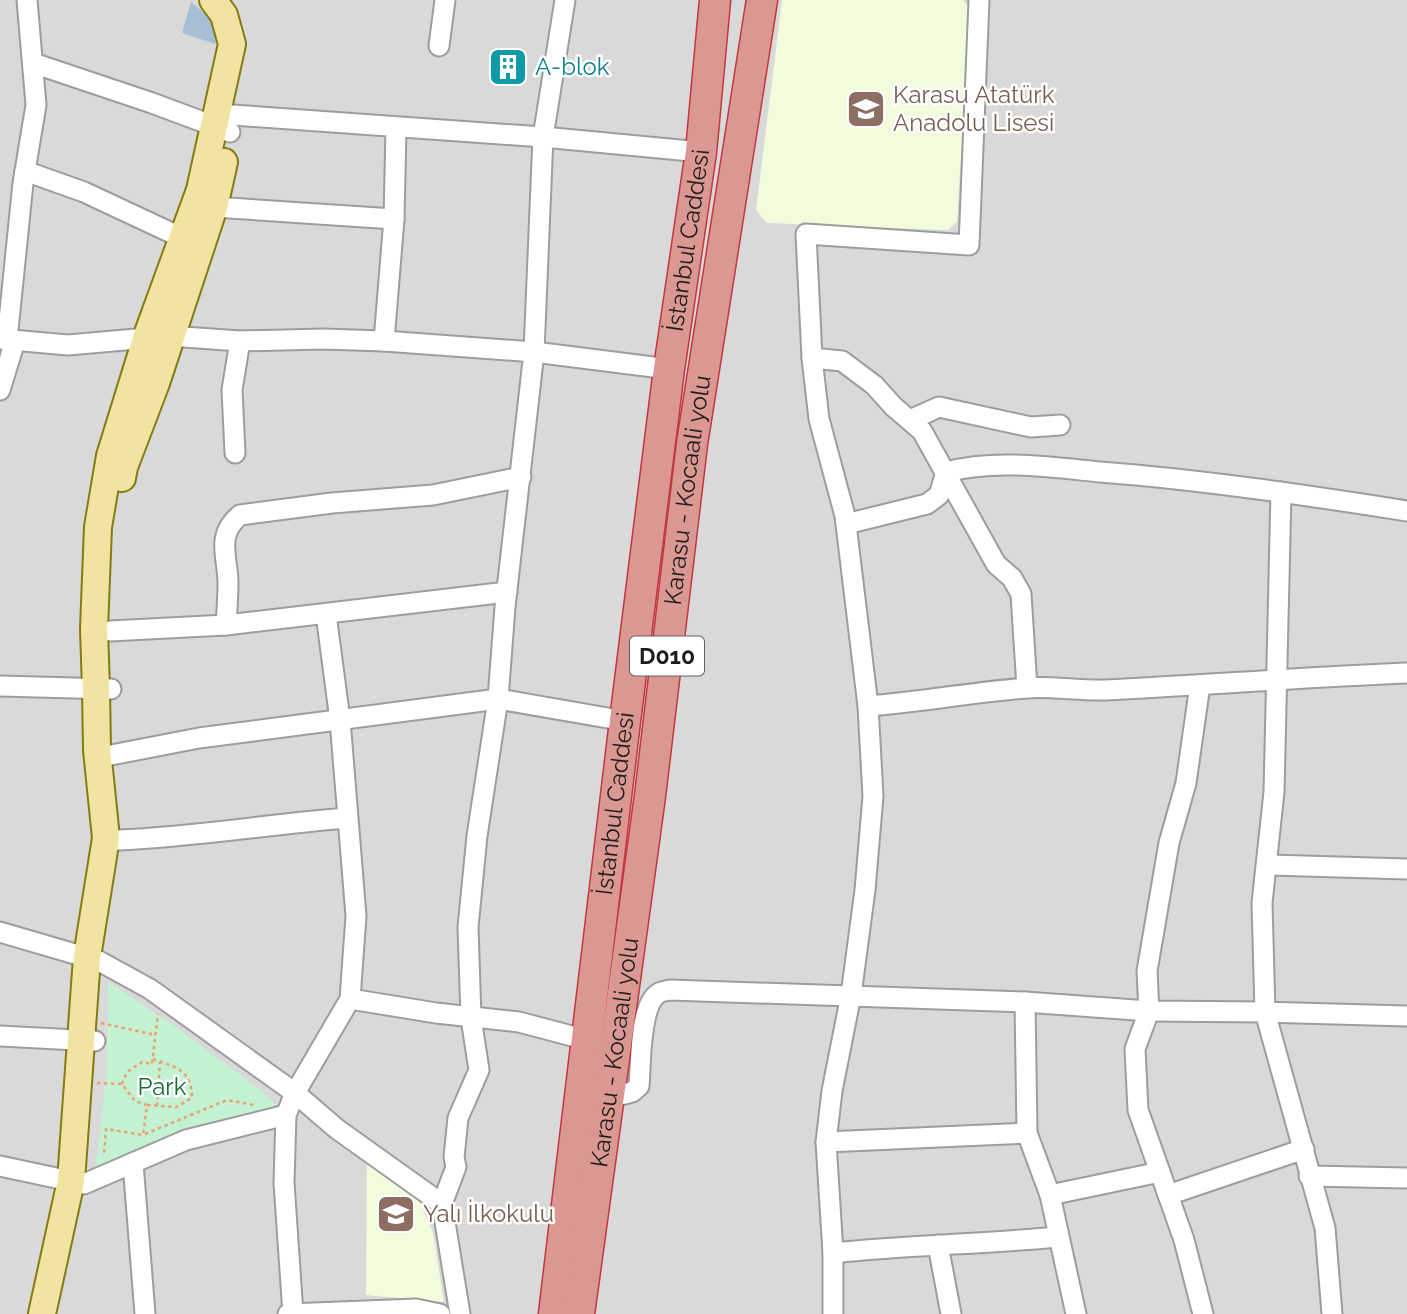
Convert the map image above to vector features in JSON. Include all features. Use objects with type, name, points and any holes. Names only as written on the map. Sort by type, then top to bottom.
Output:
[{"type":"highway","name":"İstanbul Caddesi","points":[[554,1314],[625,721],[701,152],[715,0]]},
{"type":"highway","name":"Karasu - Kocaali yolu","points":[[579,1314],[650,796],[692,444],[762,0]]},
{"type":"main road","points":[[192,243],[214,207],[232,44],[224,15],[213,0]]},
{"type":"main road","points":[[93,959],[106,932],[118,840],[111,755],[94,629],[98,527],[110,456],[192,243],[200,190],[225,124],[244,53],[240,27],[231,0]]},
{"type":"main road","points":[[42,1314],[77,1182],[90,1082],[93,959],[106,838],[97,750],[110,631],[113,530],[124,467],[156,383],[158,337]]},
{"type":"main road","points":[[58,1314],[66,1288],[74,1228],[91,1034]]},
{"type":"street","points":[[0,390],[25,171],[36,105],[27,0]]},
{"type":"street","points":[[439,46],[445,0]]},
{"type":"street","points":[[460,1314],[442,1205],[456,1167],[454,1157],[458,1118],[479,1070],[471,1018],[470,914],[477,836],[498,699],[534,352],[543,137],[565,0]]},
{"type":"street","points":[[833,1314],[833,1253],[826,1142],[832,1091],[851,995],[865,890],[873,796],[868,706],[846,524],[819,419],[812,358],[806,234],[970,246],[979,0]]},
{"type":"street","points":[[33,63],[225,124],[396,128],[543,137],[701,152]]},
{"type":"street","points":[[384,341],[394,219],[396,128]]},
{"type":"street","points":[[25,171],[84,192],[192,243]]},
{"type":"street","points":[[214,207],[394,219]]},
{"type":"street","points":[[7,340],[68,345],[158,337],[240,341],[384,341],[534,352],[670,369]]},
{"type":"street","points":[[235,453],[232,390],[240,341]]},
{"type":"street","points":[[812,358],[842,361],[874,385],[922,431],[996,564],[1012,578],[1021,594],[1027,688]]},
{"type":"street","points":[[910,420],[939,407],[1031,427],[1060,425]]},
{"type":"street","points":[[946,472],[968,466],[1027,465],[1182,479],[1407,511]]},
{"type":"street","points":[[846,524],[927,504],[939,495],[946,472]]},
{"type":"street","points":[[226,625],[228,580],[223,547],[232,522],[240,515],[332,503],[433,495],[520,477]]},
{"type":"street","points":[[1281,492],[1274,792],[1262,903],[1265,1012],[1325,1228],[1332,1314]]},
{"type":"street","points":[[110,631],[226,625],[507,592]]},
{"type":"street","points":[[326,614],[340,720],[356,916],[350,999],[295,1093],[286,1115],[284,1183],[291,1314],[416,1309],[440,1314]]},
{"type":"street","points":[[868,706],[923,702],[1027,688],[1087,691],[1276,678],[1407,673]]},
{"type":"street","points":[[0,695],[0,685],[103,689]]},
{"type":"street","points":[[1200,685],[1186,783],[1169,843],[1147,971],[1149,1011],[1135,1049],[1138,1110],[1184,1240],[1203,1314]]},
{"type":"street","points":[[111,755],[199,738],[498,699],[625,721]]},
{"type":"street","points":[[118,840],[169,838],[347,818]]},
{"type":"street","points":[[1268,865],[1407,869]]},
{"type":"street","points":[[0,932],[93,959],[160,996],[295,1093],[337,1129],[442,1205]]},
{"type":"street","points":[[609,1098],[632,1092],[639,1087],[644,1024],[650,1003],[658,993],[670,990],[1025,1002],[1149,1011],[1407,1016]]},
{"type":"street","points":[[350,999],[471,1018],[519,1022],[587,1040]]},
{"type":"street","points":[[1025,1002],[1027,1133],[1050,1195],[1076,1314]]},
{"type":"street","points":[[0,1036],[91,1034]]},
{"type":"street","points":[[0,1166],[77,1182],[133,1163],[186,1140],[286,1115]]},
{"type":"street","points":[[826,1142],[1027,1133]]},
{"type":"street","points":[[1168,1195],[1304,1149]]},
{"type":"street","points":[[133,1163],[145,1314]]},
{"type":"street","points":[[1050,1195],[1160,1172]]},
{"type":"street","points":[[1310,1175],[1407,1178]]},
{"type":"street","points":[[833,1253],[900,1246],[1058,1237]]},
{"type":"street","points":[[938,1245],[951,1314]]},
{"type":"path","points":[[121,1084],[127,1072],[142,1062],[152,1064],[160,996]]},
{"type":"path","points":[[91,1034],[156,1035]]},
{"type":"path","points":[[90,1082],[121,1084],[135,1101],[156,1107],[176,1107],[192,1098],[192,1083],[183,1070],[153,1059]]},
{"type":"path","points":[[156,1107],[160,1062]]},
{"type":"path","points":[[114,1157],[103,1160],[106,1129],[143,1135],[147,1105]]},
{"type":"shaded area","points":[[0,0],[1407,0],[1407,1314],[0,1314]]},
{"type":"shaded area","name":"Karasu Atatürk Anadolu Lisesi","points":[[782,0],[963,0],[970,9],[957,222],[948,230],[767,223],[756,210]]},
{"type":"shaded area","name":"Yalı İlkokulu","points":[[367,1162],[385,1171],[416,1195],[433,1232],[444,1302],[366,1295]]},
{"type":"green space","name":"Park","points":[[108,982],[173,1025],[267,1095],[275,1108],[95,1172],[107,1071]]},
{"type":"water","points":[[191,2],[221,27],[215,44],[182,33]]},
{"type":"place","name":"A-blok","points":[[508,67]]},
{"type":"place","name":"Karasu Atatürk Anadolu Lisesi","points":[[866,109]]},
{"type":"place","name":"Yalı İlkokulu","points":[[396,1214]]}]
